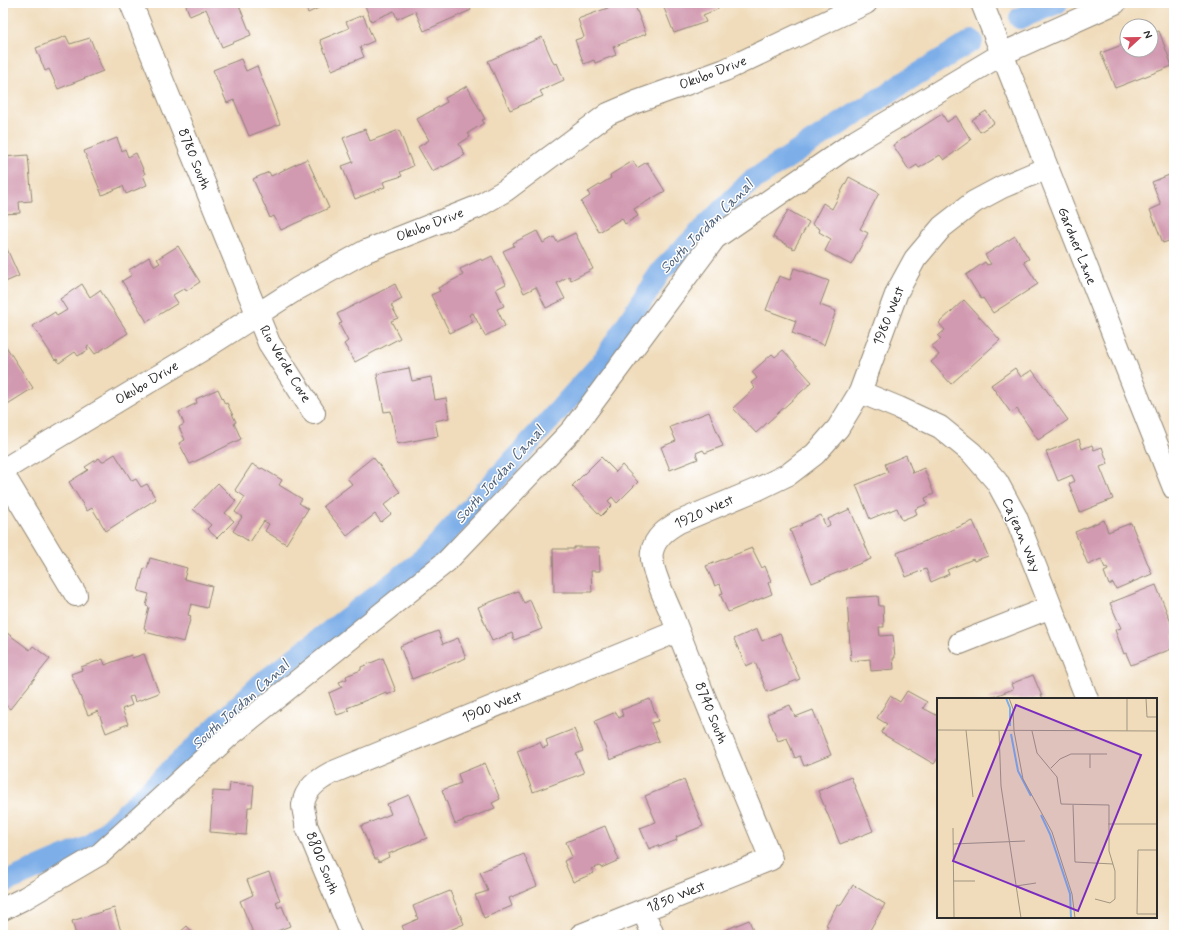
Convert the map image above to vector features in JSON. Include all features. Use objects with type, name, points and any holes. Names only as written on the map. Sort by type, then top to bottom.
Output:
[{"type":"street","name":"8780 South","points":[[131,3],[257,315]]},
{"type":"street","name":"Okubo Drive","points":[[3,470],[297,289],[366,251],[477,206],[506,190],[608,114],[636,102],[725,70],[866,3]]},
{"type":"street","name":"Gardner Lane","points":[[982,3],[1174,488]]},
{"type":"street","points":[[3,909],[25,898],[100,854],[229,736],[447,561],[572,429],[715,238],[856,141],[1002,54],[1115,3]]},
{"type":"street","name":"1980 West","points":[[758,489],[789,474],[815,454],[838,428],[860,392],[898,292],[915,259],[942,227],[974,202],[1002,187],[1047,168]]},
{"type":"street","name":"Rio Verde Cove","points":[[257,315],[269,343],[314,413]]},
{"type":"street","name":"Cajean Way","points":[[860,392],[940,427],[972,453],[997,482],[1016,517],[1087,698]]},
{"type":"street","points":[[3,474],[76,594]]},
{"type":"street","name":"1920 West","points":[[652,566],[651,553],[657,540],[667,529],[758,489]]},
{"type":"street","name":"8740 South","points":[[652,566],[771,859]]},
{"type":"street","points":[[960,643],[1051,607]]},
{"type":"street","name":"1900 West","points":[[309,789],[319,779],[332,773],[678,631]]},
{"type":"street","name":"8800 South","points":[[309,789],[304,805],[306,825],[352,935]]},
{"type":"street","name":"1850 West","points":[[581,935],[771,859]]},
{"type":"street","points":[[643,910],[653,935]]},
{"type":"building","points":[[185,3],[238,3],[251,35],[222,47],[206,9],[190,16]]},
{"type":"building","points":[[304,3],[329,3],[308,13]]},
{"type":"building","points":[[364,3],[468,3],[471,10],[424,31],[415,11],[397,19],[394,11],[371,21]]},
{"type":"building","points":[[621,3],[634,3],[646,34],[613,47],[616,55],[595,63],[594,60],[584,64],[575,40],[584,37],[578,19]]},
{"type":"building","points":[[662,3],[720,3],[716,5],[718,9],[703,15],[706,22],[674,33]]},
{"type":"building","points":[[363,15],[374,41],[360,47],[364,57],[332,70],[320,40],[349,28],[346,22]]},
{"type":"building","points":[[1159,31],[1172,66],[1115,88],[1101,53],[1119,46],[1119,58],[1159,58]]},
{"type":"building","points":[[66,36],[70,44],[90,38],[103,71],[58,89],[49,69],[45,71],[36,48]]},
{"type":"building","points":[[542,37],[554,64],[557,63],[564,80],[540,91],[543,96],[510,110],[488,61]]},
{"type":"building","points":[[241,59],[246,71],[257,66],[280,124],[249,136],[234,100],[227,103],[213,70]]},
{"type":"building","points":[[467,86],[485,119],[482,120],[484,123],[468,133],[470,137],[459,144],[465,155],[432,171],[418,147],[429,140],[417,119],[447,102],[445,98]]},
{"type":"building","points":[[986,111],[994,123],[980,132],[972,120]]},
{"type":"building","points":[[942,114],[947,122],[956,116],[971,140],[944,160],[940,155],[919,168],[917,165],[909,170],[893,145]]},
{"type":"building","points":[[365,129],[370,141],[399,130],[413,166],[400,172],[402,176],[383,182],[385,187],[355,199],[342,166],[353,162],[343,138]]},
{"type":"building","points":[[117,138],[122,151],[125,149],[128,157],[136,153],[145,174],[143,175],[147,185],[126,194],[123,186],[102,195],[84,151]]},
{"type":"building","points":[[28,155],[32,201],[19,202],[20,213],[3,214],[3,157]]},
{"type":"building","points":[[307,159],[329,208],[281,230],[274,216],[270,218],[253,179],[269,172],[271,176]]},
{"type":"building","points":[[633,161],[637,168],[647,162],[665,191],[634,209],[638,216],[625,224],[622,218],[599,232],[581,202],[590,196],[588,192],[611,178],[610,175]]},
{"type":"building","points":[[1174,173],[1174,239],[1163,243],[1150,210],[1161,205],[1152,182]]},
{"type":"building","points":[[849,177],[879,193],[860,229],[868,233],[851,265],[825,251],[831,239],[819,232],[820,229],[812,224],[823,203],[832,209]]},
{"type":"building","points":[[788,210],[809,222],[794,249],[773,237]]},
{"type":"building","points":[[537,231],[543,243],[554,237],[557,242],[575,233],[593,269],[571,280],[569,276],[557,283],[565,299],[546,308],[536,287],[524,293],[503,251],[514,246],[513,243]]},
{"type":"building","points":[[1015,236],[1029,259],[1024,262],[1038,284],[993,313],[983,298],[981,299],[966,275],[985,262],[987,265],[991,264],[985,255]]},
{"type":"building","points":[[3,240],[19,276],[3,283]]},
{"type":"building","points":[[178,246],[200,282],[186,291],[185,288],[173,295],[178,303],[147,322],[122,281],[132,275],[129,270],[149,257],[155,266],[160,263],[157,259]]},
{"type":"building","points":[[492,256],[506,284],[496,289],[504,306],[497,309],[505,326],[485,336],[473,313],[469,315],[473,322],[450,333],[431,295],[440,291],[438,288],[463,275],[460,269],[481,259],[482,261]]},
{"type":"building","points":[[794,268],[829,281],[820,305],[836,311],[824,345],[792,333],[796,321],[766,310],[779,276],[790,280]]},
{"type":"building","points":[[82,284],[90,297],[100,290],[128,333],[95,354],[89,346],[87,347],[88,350],[78,356],[75,352],[59,363],[57,359],[55,360],[33,326],[55,312],[57,316],[67,310],[60,299]]},
{"type":"building","points":[[395,284],[402,299],[391,305],[398,318],[391,321],[400,338],[355,362],[344,344],[348,341],[339,324],[342,323],[337,314]]},
{"type":"building","points":[[964,300],[1000,340],[951,384],[931,362],[939,355],[932,346],[941,339],[938,336],[945,330],[939,323]]},
{"type":"building","points":[[5,345],[33,388],[3,407],[3,346]]},
{"type":"building","points":[[783,350],[812,382],[756,433],[733,408],[755,388],[751,383],[757,378],[752,372],[772,354],[775,357]]},
{"type":"building","points":[[409,368],[412,381],[431,377],[435,400],[446,398],[449,418],[435,421],[438,436],[397,444],[391,411],[384,412],[377,374]]},
{"type":"building","points":[[1015,368],[1021,377],[1032,370],[1068,420],[1038,440],[1017,409],[1011,413],[991,385]]},
{"type":"building","points":[[218,389],[236,422],[234,423],[241,439],[190,464],[179,443],[185,440],[179,427],[184,424],[179,412],[197,403],[196,399]]},
{"type":"building","points":[[709,412],[723,446],[705,453],[703,450],[696,453],[698,459],[670,470],[661,447],[676,441],[670,427]]},
{"type":"building","points":[[1079,439],[1082,449],[1092,445],[1094,450],[1102,447],[1108,464],[1100,467],[1113,499],[1080,512],[1069,484],[1075,481],[1072,475],[1058,481],[1046,452]]},
{"type":"building","points":[[115,454],[132,481],[136,479],[141,487],[147,484],[156,499],[106,531],[92,508],[87,511],[69,482],[88,470],[85,467],[99,458],[102,462]]},
{"type":"building","points":[[906,455],[913,473],[924,468],[934,494],[925,498],[927,504],[915,509],[917,514],[902,520],[897,508],[870,519],[856,485],[888,472],[885,464]]},
{"type":"building","points":[[373,457],[400,492],[384,505],[391,514],[381,522],[375,514],[347,536],[323,506],[352,484],[347,478]]},
{"type":"building","points":[[601,457],[616,472],[622,465],[638,482],[617,503],[612,497],[608,501],[612,505],[601,516],[572,486]]},
{"type":"building","points":[[252,464],[282,480],[279,485],[302,499],[299,503],[308,509],[286,544],[265,531],[269,524],[264,521],[250,542],[233,531],[242,517],[235,512],[245,497],[235,490]]},
{"type":"building","points":[[218,483],[236,501],[225,513],[234,521],[217,538],[207,529],[211,525],[193,509]]},
{"type":"building","points":[[850,509],[871,559],[812,583],[790,530],[821,515],[826,527],[830,525],[828,519]]},
{"type":"building","points":[[1104,520],[1108,532],[1131,523],[1152,574],[1116,589],[1113,583],[1109,585],[1104,572],[1108,570],[1107,567],[1105,568],[1101,559],[1088,565],[1075,532]]},
{"type":"building","points":[[973,521],[988,556],[974,561],[973,559],[947,570],[949,574],[931,582],[926,569],[906,577],[897,553]]},
{"type":"building","points":[[574,547],[599,547],[600,571],[591,571],[592,592],[554,592],[553,549],[574,549]]},
{"type":"building","points":[[752,548],[762,568],[765,566],[771,581],[768,583],[772,594],[728,612],[720,594],[723,593],[720,584],[715,586],[706,566]]},
{"type":"building","points":[[150,558],[187,568],[184,579],[212,586],[207,608],[191,604],[188,615],[191,616],[184,642],[145,632],[146,629],[144,628],[149,607],[146,606],[149,594],[138,591],[144,568],[147,569]]},
{"type":"building","points":[[1156,585],[1174,630],[1174,648],[1131,665],[1126,653],[1124,654],[1115,630],[1121,628],[1110,603]]},
{"type":"building","points":[[518,591],[524,603],[530,600],[542,629],[514,640],[512,633],[492,641],[478,607]]},
{"type":"building","points":[[878,596],[879,606],[883,606],[884,627],[879,627],[880,636],[893,635],[895,658],[893,658],[894,669],[871,671],[870,659],[851,661],[847,598]]},
{"type":"building","points":[[757,629],[762,641],[780,633],[800,679],[767,692],[755,662],[746,666],[734,639]]},
{"type":"building","points":[[3,630],[30,650],[33,646],[50,659],[10,709],[3,703]]},
{"type":"building","points":[[438,631],[443,644],[458,638],[466,658],[412,679],[400,646]]},
{"type":"building","points":[[144,654],[159,693],[135,702],[133,696],[129,697],[132,705],[122,709],[128,724],[106,733],[98,711],[88,715],[71,674],[82,670],[81,667],[103,659],[105,665],[131,655],[132,658]]},
{"type":"building","points":[[383,658],[396,691],[387,695],[386,692],[347,708],[349,711],[337,715],[329,693],[342,687],[339,682],[347,679],[346,676],[361,670],[361,667]]},
{"type":"building","points":[[1033,675],[1043,698],[990,698],[1013,689],[1011,684]]},
{"type":"building","points":[[907,691],[927,702],[923,708],[937,715],[937,760],[934,764],[881,733],[887,724],[877,718],[890,696],[900,702]]},
{"type":"building","points":[[650,699],[658,721],[651,723],[659,741],[610,760],[595,721],[616,712],[619,718],[623,716],[621,710]]},
{"type":"building","points":[[790,705],[795,717],[813,710],[831,755],[804,766],[800,756],[795,758],[787,738],[778,741],[767,714]]},
{"type":"building","points":[[574,729],[583,751],[576,754],[584,773],[533,792],[517,751],[540,742],[543,748],[548,746],[546,740]]},
{"type":"building","points":[[485,763],[500,799],[492,803],[495,808],[455,824],[442,790],[461,783],[458,774]]},
{"type":"building","points":[[851,777],[873,831],[840,844],[818,791]]},
{"type":"building","points":[[684,780],[703,826],[676,837],[677,840],[649,849],[640,828],[656,822],[645,796]]},
{"type":"building","points":[[230,783],[254,785],[252,807],[248,807],[246,835],[210,832],[213,791],[229,792]]},
{"type":"building","points":[[409,795],[427,838],[388,854],[389,857],[379,862],[375,859],[361,826],[391,814],[387,804]]},
{"type":"building","points":[[605,826],[619,860],[601,868],[600,866],[591,869],[594,873],[573,882],[564,861],[572,857],[566,842]]},
{"type":"building","points":[[524,854],[537,886],[509,898],[512,906],[484,918],[475,895],[488,891],[480,872]]},
{"type":"building","points":[[269,872],[280,900],[276,902],[278,908],[282,906],[290,926],[267,935],[254,935],[240,901],[253,895],[247,880]]},
{"type":"building","points":[[853,885],[885,904],[867,935],[854,935],[850,933],[849,935],[823,935],[828,926],[826,925],[837,905],[840,906]]},
{"type":"building","points":[[450,891],[464,924],[438,935],[406,935],[402,926],[418,919],[413,906]]},
{"type":"building","points":[[114,908],[122,935],[76,935],[72,921]]},
{"type":"building","points":[[749,920],[755,935],[713,935]]},
{"type":"building","points":[[187,926],[195,935],[177,935]]},
{"type":"waterway","name":"South Jordan Canal","points":[[1020,18],[1057,3]]},
{"type":"waterway","name":"South Jordan Canal","points":[[3,883],[92,845],[261,684],[425,558],[603,361],[661,271],[750,182],[919,73],[972,41]]}]
